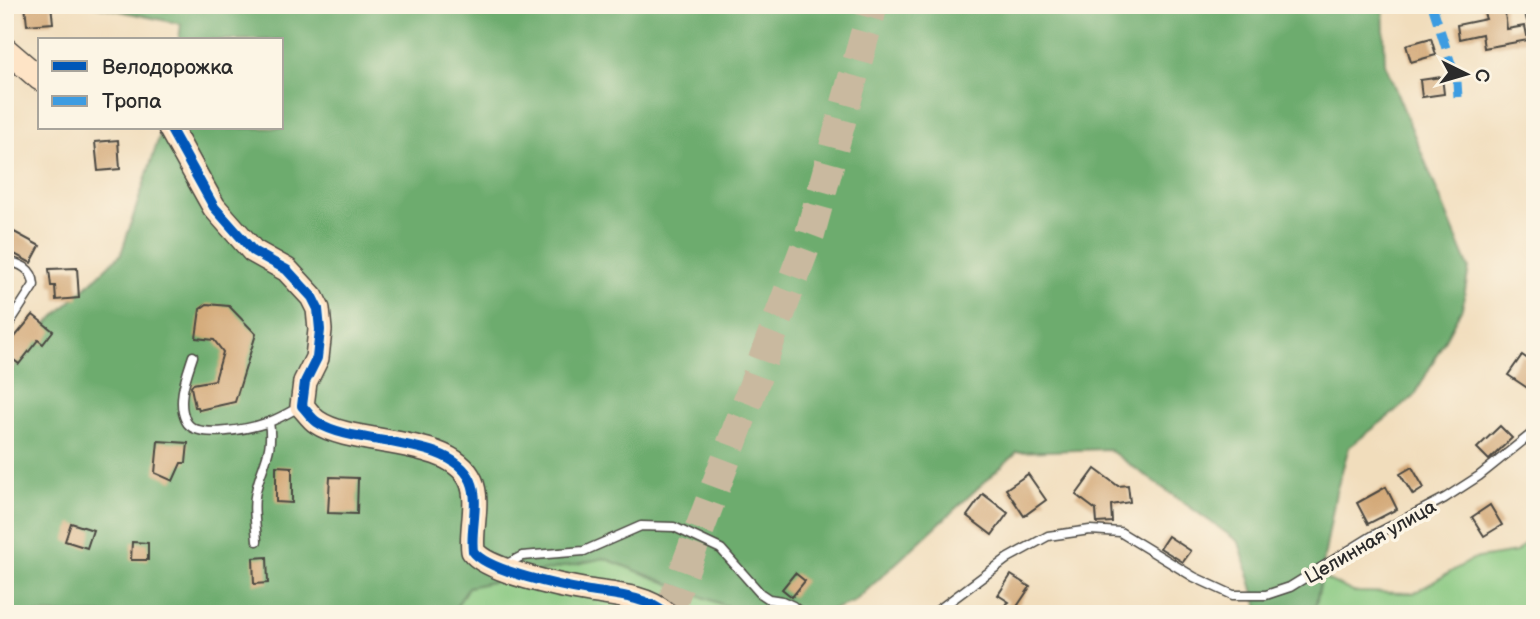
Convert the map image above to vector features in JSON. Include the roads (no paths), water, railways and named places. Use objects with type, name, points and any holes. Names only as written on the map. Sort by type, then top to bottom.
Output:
[{"type":"street","points":[[1532,5],[1535,18]]},
{"type":"street","points":[[5,48],[38,77]]},
{"type":"street","points":[[171,130],[214,206],[253,251],[287,270],[312,297],[318,309],[320,330],[317,358],[305,382],[302,406],[317,422],[337,430],[441,454],[459,465],[471,481],[474,503],[473,551],[477,556],[518,575],[640,600],[666,614]]},
{"type":"lane","points":[[5,260],[27,268],[34,276],[34,285],[5,330]]},
{"type":"lane","points":[[194,356],[184,385],[184,413],[187,423],[194,428],[210,432],[269,422],[302,406]]},
{"type":"lane","points":[[257,541],[254,503],[272,439],[269,422]]},
{"type":"lane","name":"Целинная улица","points":[[933,614],[1008,558],[1048,536],[1090,530],[1120,532],[1194,577],[1233,595],[1266,595],[1290,587],[1374,535],[1445,498],[1479,476],[1535,431]]},
{"type":"lane","points":[[500,568],[522,556],[584,551],[641,526],[674,527],[721,549],[760,593],[769,599],[793,606],[802,614]]},
{"type":"tunnel","points":[[668,614],[810,234],[873,5]]}]
